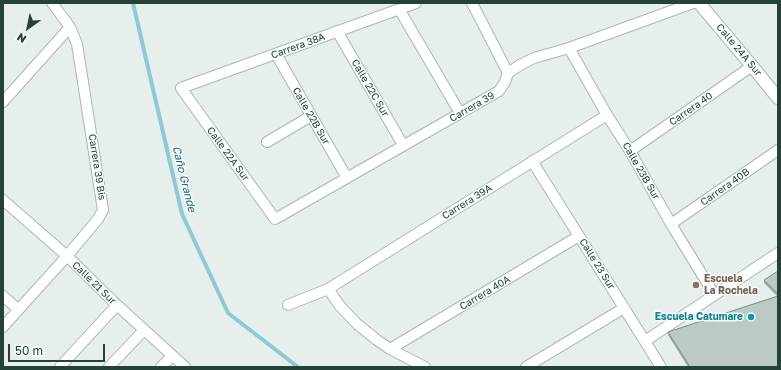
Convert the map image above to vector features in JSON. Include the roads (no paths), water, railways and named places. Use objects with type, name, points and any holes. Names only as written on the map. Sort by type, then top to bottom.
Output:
[{"type":"street","name":"Carrera 39 Bis","points":[[3,327],[67,256],[98,219],[103,210],[77,44],[70,27],[52,3]]},
{"type":"street","name":"Carrera 38A","points":[[181,88],[416,3]]},
{"type":"street","points":[[472,3],[508,73],[534,58],[568,48],[693,3]]},
{"type":"street","name":"Calle 24A Sur","points":[[699,3],[778,98]]},
{"type":"street","points":[[399,9],[460,113]]},
{"type":"street","points":[[3,102],[70,27]]},
{"type":"street","name":"Calle 22C Sur","points":[[337,32],[403,145]]},
{"type":"street","name":"Calle 23B Sur","points":[[568,48],[630,151],[671,224],[714,294]]},
{"type":"street","name":"Calle 22B Sur","points":[[276,54],[347,178]]},
{"type":"street","name":"Carrera 40","points":[[630,151],[752,66]]},
{"type":"street","name":"Carrera 39","points":[[275,219],[499,90],[505,82],[508,73]]},
{"type":"street","name":"Calle 22A Sur","points":[[181,88],[275,219]]},
{"type":"street","name":"Carrera 39A","points":[[288,305],[328,289],[607,115]]},
{"type":"street","points":[[267,142],[311,116]]},
{"type":"street","name":"Carrera 40B","points":[[671,224],[778,150]]},
{"type":"street","name":"Calle 23 Sur","points":[[532,161],[661,367]]},
{"type":"street","name":"Calle 21 Sur","points":[[3,200],[67,256],[117,305],[185,367]]},
{"type":"street","name":"Carrera 40A","points":[[390,349],[579,236]]},
{"type":"street","points":[[645,341],[778,253]]},
{"type":"street","points":[[328,289],[340,306],[357,324],[390,349],[425,367]]},
{"type":"street","points":[[3,296],[18,309]]},
{"type":"street","points":[[60,367],[117,305]]},
{"type":"street","points":[[526,367],[624,308]]},
{"type":"street","points":[[109,367],[144,330]]},
{"type":"street","points":[[161,367],[172,356]]},
{"type":"waterway","name":"Caño Grande","points":[[133,3],[182,214],[228,313],[298,367]]},
{"type":"place","name":"Escuela La Rochela","points":[[696,285]]},
{"type":"place","name":"Escuela Catumare","points":[[751,317]]}]
